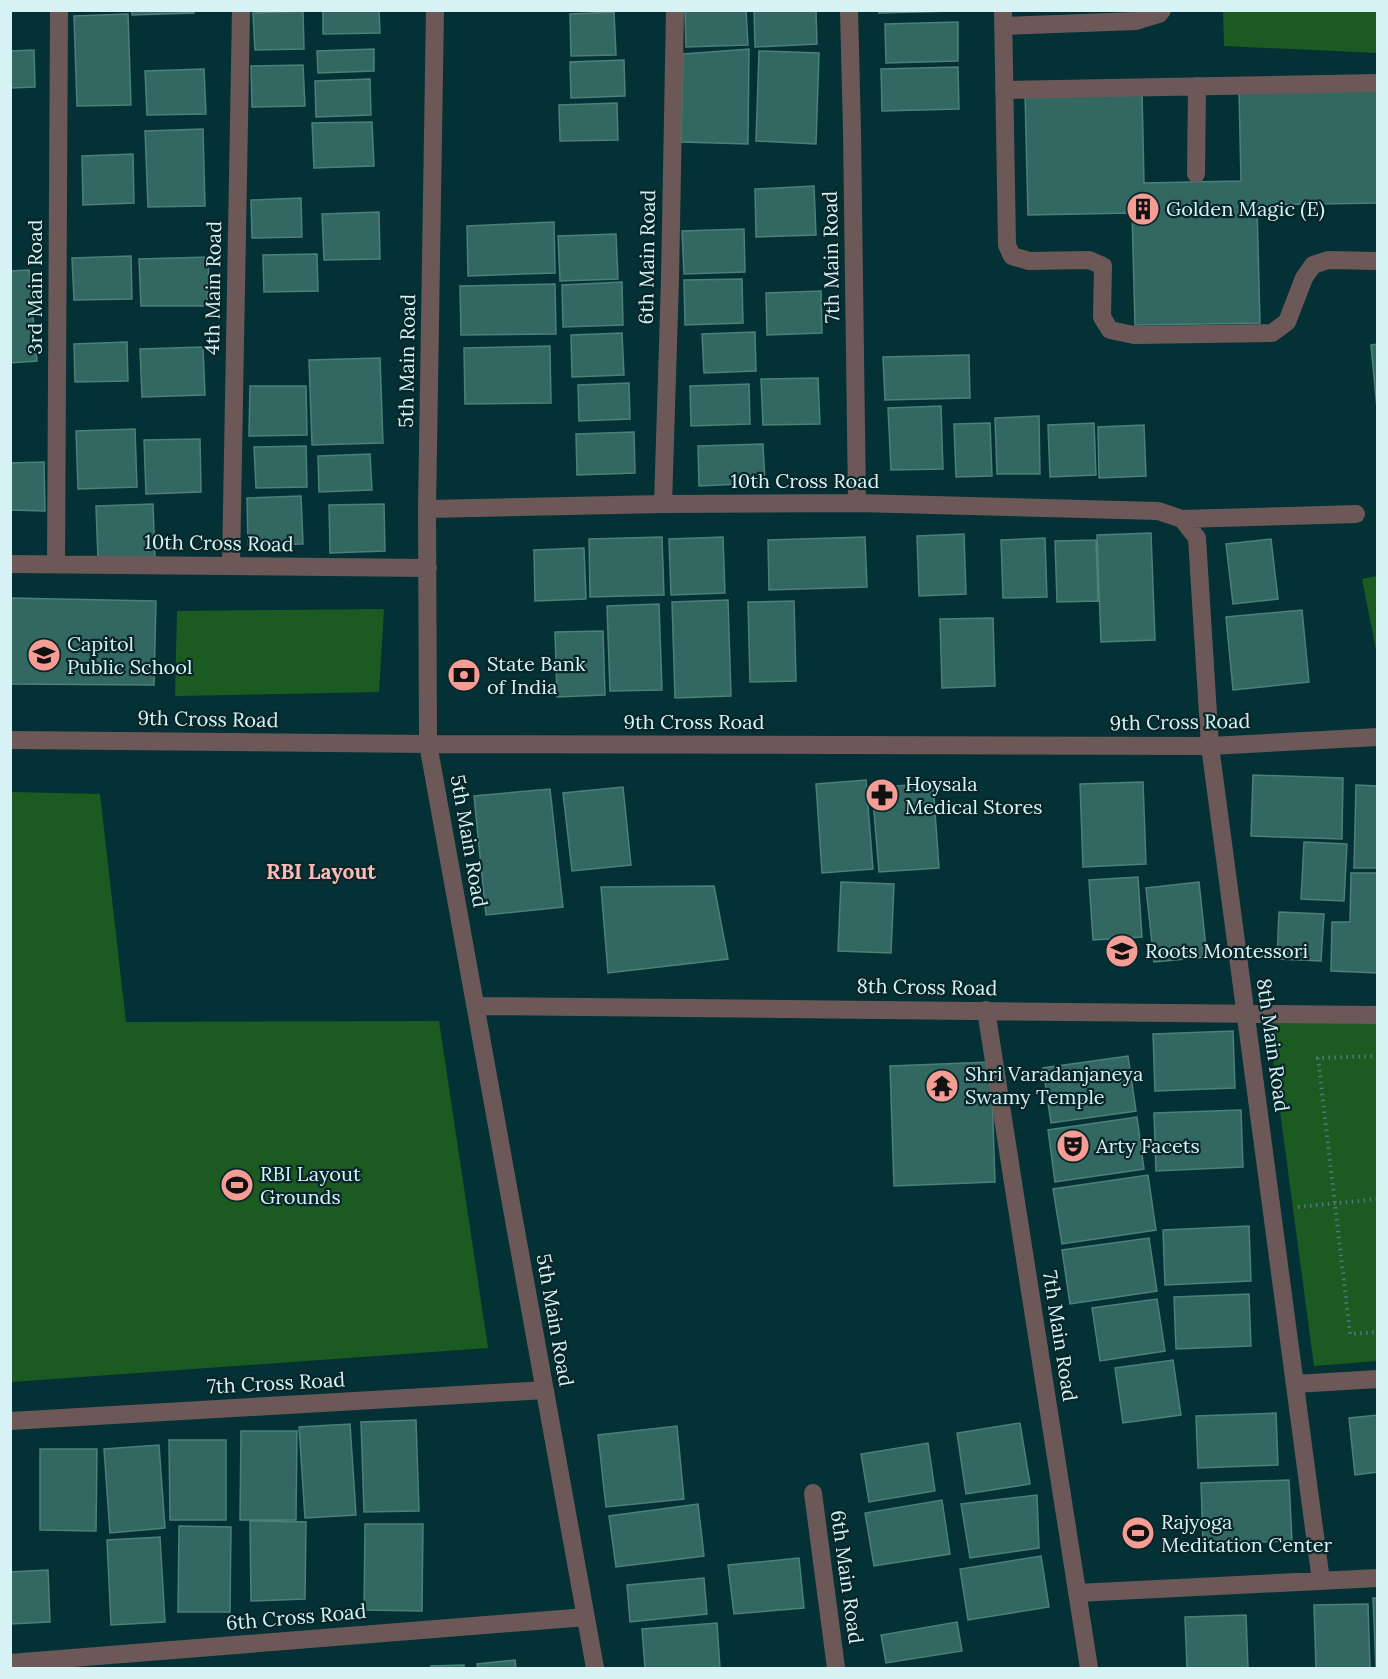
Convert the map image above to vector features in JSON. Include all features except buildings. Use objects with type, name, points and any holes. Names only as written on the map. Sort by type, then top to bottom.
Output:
[{"type":"street","name":"3rd Main Road","points":[[56,564],[59,10]]},
{"type":"street","name":"4th Main Road","points":[[231,566],[241,10]]},
{"type":"street","name":"5th Main Road","points":[[435,10],[428,509],[428,744],[595,1668]]},
{"type":"street","name":"6th Main Road","points":[[663,504],[675,10]]},
{"type":"street","name":"7th Main Road","points":[[849,10],[857,503]]},
{"type":"street","points":[[1162,10],[1159,14],[1136,21],[1003,18],[1007,245],[1012,256],[1029,261],[1089,260],[1103,266],[1102,317],[1110,330],[1134,335],[1272,333],[1287,322],[1304,278],[1313,265],[1328,260],[1377,261]]},
{"type":"street","points":[[1004,90],[1377,83]]},
{"type":"street","points":[[1196,174],[1197,86]]},
{"type":"street","name":"10th Cross Road","points":[[428,509],[857,503],[1158,511],[1182,519],[1356,514]]},
{"type":"street","name":"8th Main Road","points":[[1182,519],[1197,538],[1210,746],[1321,1581]]},
{"type":"street","name":"10th Cross Road","points":[[10,564],[428,568]]},
{"type":"street","name":"9th Cross Road","points":[[10,740],[428,744],[1210,746],[1377,736]]},
{"type":"street","name":"8th Cross Road","points":[[476,1006],[1377,1015]]},
{"type":"street","name":"7th Main Road","points":[[986,1010],[1089,1668]]},
{"type":"street","points":[[1295,1384],[1377,1379]]},
{"type":"street","name":"7th Cross Road","points":[[10,1421],[545,1390]]},
{"type":"street","name":"6th Main Road","points":[[813,1492],[836,1668]]},
{"type":"street","points":[[1077,1593],[1377,1578]]},
{"type":"street","name":"6th Cross Road","points":[[10,1663],[586,1617]]},
{"type":"path","points":[[1377,1056],[1318,1058],[1350,1334],[1377,1332]]},
{"type":"path","points":[[1272,1209],[1377,1199]]},
{"type":"green space","points":[[1223,11],[1377,11],[1377,53],[1224,46]]},
{"type":"green space","points":[[1378,576],[1377,655],[1362,579]]},
{"type":"green space","points":[[384,609],[379,692],[175,696],[177,611]]},
{"type":"green space","name":"RBI Layout Grounds","points":[[11,792],[100,794],[126,1022],[439,1021],[488,1348],[11,1382]]},
{"type":"green space","points":[[1268,1021],[1377,1024],[1377,1361],[1314,1366]]},
{"type":"place","name":"Golden Magic (E)","points":[[1143,209]]},
{"type":"place","name":"Capitol Public School","points":[[44,655]]},
{"type":"place","name":"State Bank of India","points":[[464,675]]},
{"type":"place","name":"Hoysala Medical Stores","points":[[882,795]]},
{"type":"place","name":"Roots Montessori","points":[[1122,951]]},
{"type":"place","name":"Shri Varadanjaneya Swamy Temple","points":[[942,1086]]},
{"type":"place","name":"Arty Facets","points":[[1073,1146]]},
{"type":"place","name":"RBI Layout Grounds","points":[[237,1185]]},
{"type":"place","name":"Rajyoga Meditation Center","points":[[1138,1533]]},
{"type":"district","name":"RBI Layout","points":[[321,872]]}]
